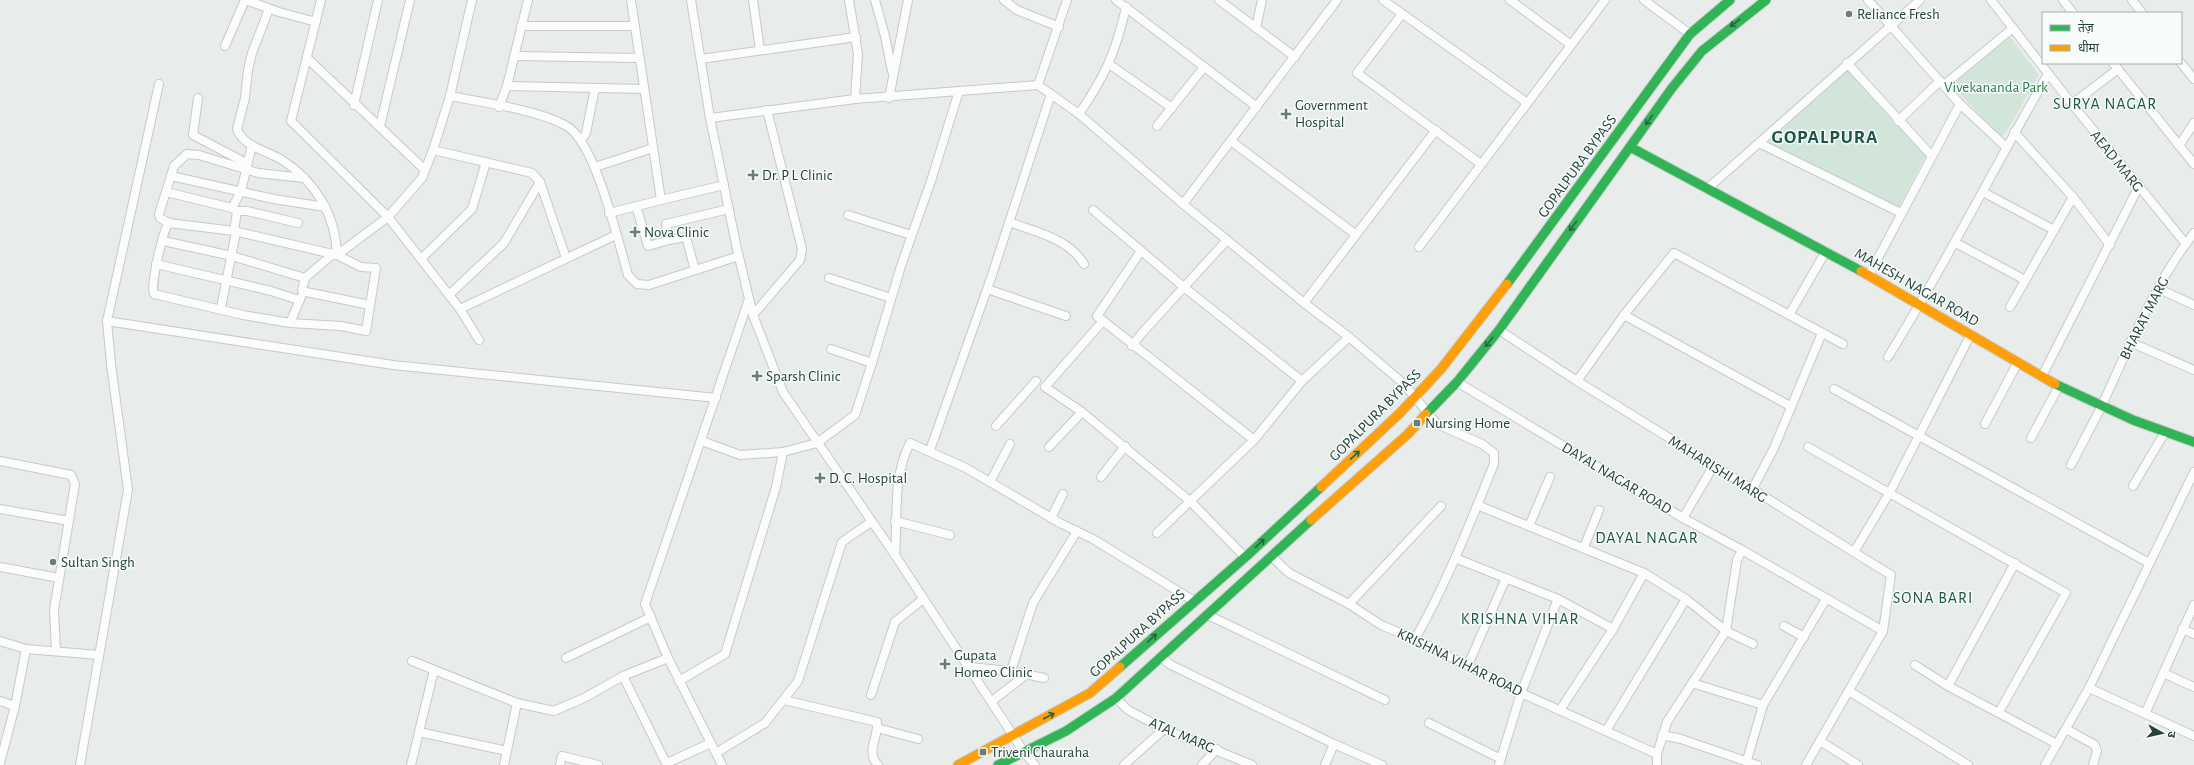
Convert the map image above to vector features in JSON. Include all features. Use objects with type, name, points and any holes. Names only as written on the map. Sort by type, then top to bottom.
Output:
[{"type":"main road","name":"GOPALPURA BYPASS","points":[[958,765],[1090,693],[1245,557],[1400,413],[1441,368],[1542,238],[1690,34],[1730,0]]},
{"type":"main road","points":[[998,765],[1066,731],[1116,698],[1162,658],[1271,556],[1408,434],[1457,382],[1499,330],[1672,88],[1702,51],[1730,27],[1766,0]]},
{"type":"main road","name":"MAHESH NAGAR ROAD","points":[[1630,148],[1826,251],[1921,304],[2059,386],[2101,406],[2194,442]]},
{"type":"street","points":[[225,46],[246,0],[269,9],[316,22]]},
{"type":"street","points":[[321,0],[292,121],[388,217],[460,309],[479,340]]},
{"type":"street","points":[[354,105],[378,0]]},
{"type":"street","points":[[380,126],[410,0]]},
{"type":"street","points":[[290,323],[298,300],[304,291],[302,284],[304,278],[388,217],[422,178],[433,150],[450,96],[472,0]]},
{"type":"street","points":[[499,107],[507,86],[528,0]]},
{"type":"street","points":[[630,0],[661,200]]},
{"type":"street","points":[[691,0],[710,118],[739,256],[753,315],[783,392],[895,555],[1014,734],[1024,752],[1035,765]]},
{"type":"street","points":[[753,0],[760,50]]},
{"type":"street","points":[[849,0],[858,54],[855,99]]},
{"type":"street","points":[[875,0],[886,36],[893,78]]},
{"type":"street","points":[[885,98],[893,78],[908,0]]},
{"type":"street","points":[[1004,0],[1017,10],[1059,27]]},
{"type":"street","points":[[1038,85],[1067,0]]},
{"type":"street","points":[[1116,0],[1257,107]]},
{"type":"street","points":[[1219,0],[1295,57]]},
{"type":"street","points":[[1256,28],[1262,0]]},
{"type":"street","points":[[1183,204],[1337,0]]},
{"type":"street","points":[[1383,0],[1526,102]]},
{"type":"street","points":[[1510,0],[1571,45]]},
{"type":"street","points":[[1419,248],[1526,102],[1604,0]]},
{"type":"street","points":[[1644,0],[1690,34]]},
{"type":"street","points":[[1868,0],[1960,104],[2006,147]]},
{"type":"street","points":[[1707,189],[1920,0]]},
{"type":"street","name":"AEAD MARG","points":[[1991,0],[2138,188],[2186,244]]},
{"type":"street","points":[[2063,0],[2072,12]]},
{"type":"street","points":[[2132,0],[2141,12]]},
{"type":"street","points":[[1079,114],[1099,85],[1109,64],[1117,44],[1126,8]]},
{"type":"street","points":[[269,9],[252,53],[248,70],[245,98],[238,125],[239,133],[252,145],[282,160],[310,183],[325,207],[335,237],[335,255]]},
{"type":"street","points":[[1402,14],[1357,73],[1481,164]]},
{"type":"street","points":[[521,26],[635,26]]},
{"type":"street","points":[[1898,121],[1942,83],[2013,28]]},
{"type":"street","points":[[701,59],[856,37]]},
{"type":"street","points":[[514,56],[639,58]]},
{"type":"street","points":[[307,58],[354,105],[380,126],[425,170]]},
{"type":"street","points":[[2182,63],[2194,79]]},
{"type":"street","points":[[1109,64],[1172,108]]},
{"type":"street","points":[[1847,64],[1931,155]]},
{"type":"street","points":[[2072,104],[2115,66],[2194,164]]},
{"type":"street","points":[[1157,126],[1204,67]]},
{"type":"street","points":[[1888,357],[1956,243],[2014,132],[2048,74]]},
{"type":"street","points":[[80,765],[128,490],[111,364],[108,321],[159,84]]},
{"type":"street","points":[[710,118],[855,99],[885,98],[1038,85],[1079,114],[1183,204],[1304,303],[1349,336],[1415,396],[1437,424],[1482,444],[1494,453],[1494,464],[1437,601],[1416,639]]},
{"type":"street","points":[[507,86],[644,89]]},
{"type":"street","points":[[581,140],[586,133],[595,88]]},
{"type":"street","points":[[702,440],[740,455],[783,452],[817,443],[855,415],[891,298],[959,91]]},
{"type":"street","points":[[930,450],[987,289],[1051,94]]},
{"type":"street","points":[[450,96],[548,118],[568,127],[581,140],[595,167],[628,275],[637,284],[649,285],[739,256]]},
{"type":"street","points":[[198,98],[193,135],[246,166]]},
{"type":"street","points":[[1869,275],[1931,155],[1960,104]]},
{"type":"street","points":[[753,315],[800,260],[802,249],[767,110]]},
{"type":"street","points":[[2179,146],[2194,123]]},
{"type":"street","points":[[1304,303],[1355,234],[1436,130]]},
{"type":"street","points":[[2014,132],[2073,197],[2110,245]]},
{"type":"street","points":[[1231,141],[1355,234]]},
{"type":"street","points":[[1759,143],[1901,213]]},
{"type":"street","points":[[221,308],[228,281],[232,256],[235,232],[234,210],[241,191],[252,145]]},
{"type":"street","points":[[595,167],[654,148]]},
{"type":"street","points":[[433,150],[532,173],[540,182],[566,258]]},
{"type":"street","points":[[168,223],[156,264],[152,290],[154,294],[221,308],[243,315],[290,323],[341,326],[366,331],[376,268],[361,267],[335,255],[235,232],[168,223],[159,216],[174,166],[190,153],[246,166],[272,176],[305,179]]},
{"type":"street","points":[[421,259],[472,209],[486,162]]},
{"type":"street","points":[[171,176],[274,199],[325,207]]},
{"type":"street","points":[[449,295],[504,243],[540,182]]},
{"type":"street","points":[[609,213],[724,185]]},
{"type":"street","points":[[2042,376],[2138,188]]},
{"type":"street","points":[[166,192],[234,210],[247,211],[298,223]]},
{"type":"street","points":[[1982,192],[2054,230]]},
{"type":"street","points":[[2010,306],[2073,197]]},
{"type":"street","points":[[636,206],[648,246],[686,237],[695,270]]},
{"type":"street","points":[[670,240],[666,224],[729,209]]},
{"type":"street","points":[[1093,210],[1184,288],[1302,381]]},
{"type":"street","points":[[848,215],[912,235]]},
{"type":"street","points":[[1009,222],[1066,245],[1077,252],[1084,264]]},
{"type":"street","name":"BHARAT MARG","points":[[2071,465],[2101,406],[2130,342],[2186,244],[2194,233]]},
{"type":"street","points":[[460,309],[616,235]]},
{"type":"street","points":[[1132,346],[1142,333],[1228,240]]},
{"type":"street","points":[[163,241],[232,256],[304,278]]},
{"type":"street","points":[[1956,243],[2025,280]]},
{"type":"street","points":[[1141,251],[1097,316],[1132,346],[1254,440]]},
{"type":"street","points":[[1789,315],[1826,251]]},
{"type":"street","points":[[1576,381],[1624,315],[1674,253],[1842,344]]},
{"type":"street","points":[[156,264],[271,291],[298,300]]},
{"type":"street","points":[[829,278],[891,298]]},
{"type":"street","points":[[987,289],[1066,316]]},
{"type":"street","points":[[2159,290],[2194,305]]},
{"type":"street","points":[[304,291],[370,305]]},
{"type":"street","points":[[722,765],[668,658],[645,604],[750,299]]},
{"type":"street","points":[[1624,315],[1790,406]]},
{"type":"street","points":[[108,321],[393,364],[716,398]]},
{"type":"street","points":[[1045,387],[1103,321]]},
{"type":"street","name":"MAHARISHI MARG","points":[[1499,330],[1576,381],[1891,575],[1883,631]]},
{"type":"street","points":[[1752,490],[1774,448],[1790,406],[1822,333]]},
{"type":"street","points":[[1854,552],[1890,492],[1971,334]]},
{"type":"street","points":[[1157,533],[1254,440],[1302,381],[1349,336]]},
{"type":"street","points":[[2130,342],[2194,370]]},
{"type":"street","points":[[831,349],[872,363]]},
{"type":"street","points":[[1985,424],[2018,362]]},
{"type":"street","points":[[996,426],[1033,378],[1082,412],[1125,446],[1190,501],[1245,557]]},
{"type":"street","name":"DAYAL NAGAR ROAD","points":[[1457,382],[1683,518],[1883,631]]},
{"type":"street","points":[[2031,438],[2059,386]]},
{"type":"street","points":[[1834,389],[2149,563]]},
{"type":"street","points":[[1049,447],[1082,412]]},
{"type":"street","points":[[2133,486],[2165,432]]},
{"type":"street","points":[[895,555],[895,500],[903,457],[910,443],[930,450],[990,482],[1051,518],[1077,531],[1194,601]]},
{"type":"street","points":[[990,482],[1010,444]]},
{"type":"street","points":[[1101,477],[1125,446]]},
{"type":"street","points":[[1808,447],[1890,492],[2066,593],[1999,712]]},
{"type":"street","points":[[679,681],[725,654],[776,487],[783,452]]},
{"type":"street","points":[[0,460],[71,475],[75,484],[54,610],[56,651]]},
{"type":"street","points":[[1683,518],[1714,465]]},
{"type":"street","points":[[2045,765],[2089,688],[2194,472]]},
{"type":"street","points":[[1529,526],[1550,477]]},
{"type":"street","points":[[1051,518],[1064,494]]},
{"type":"street","points":[[1477,505],[1584,547],[1644,573],[1686,598],[1726,631],[1753,644]]},
{"type":"street","points":[[1349,604],[1441,506]]},
{"type":"street","points":[[0,509],[70,521]]},
{"type":"street","points":[[1584,547],[1599,510]]},
{"type":"street","points":[[896,521],[950,535]]},
{"type":"street","points":[[716,753],[765,723],[798,681],[842,542],[871,522]]},
{"type":"street","points":[[1011,671],[1033,603],[1077,531]]},
{"type":"street","points":[[1657,765],[1657,754],[1667,722],[1726,631],[1737,560],[1742,550]]},
{"type":"street","name":"KRISHNA VIHAR ROAD","points":[[1271,556],[1289,573],[1349,604],[1382,625],[1416,639],[1521,693],[1657,754]]},
{"type":"street","points":[[1455,558],[1558,599],[1613,629]]},
{"type":"street","points":[[1948,686],[2015,563]]},
{"type":"street","points":[[0,567],[60,578]]},
{"type":"street","points":[[1560,710],[1613,629],[1644,573]]},
{"type":"street","points":[[1468,665],[1506,578]]},
{"type":"street","points":[[1606,731],[1686,598]]},
{"type":"street","points":[[871,695],[895,622],[923,599]]},
{"type":"street","points":[[1429,723],[1500,762],[1521,693],[1558,599]]},
{"type":"street","points":[[1746,760],[1763,706],[1826,599]]},
{"type":"street","points":[[2145,714],[2182,628],[2194,605]]},
{"type":"street","points":[[1208,615],[1385,700]]},
{"type":"street","points":[[566,658],[651,617]]},
{"type":"street","points":[[1784,626],[1804,637]]},
{"type":"street","points":[[2182,628],[2194,634]]},
{"type":"street","points":[[1806,765],[1883,631]]},
{"type":"street","points":[[0,641],[26,649],[99,655]]},
{"type":"street","points":[[0,763],[15,706],[26,649]]},
{"type":"street","points":[[412,661],[517,703],[554,711],[584,698],[623,676],[668,658]]},
{"type":"street","points":[[1162,658],[1171,665],[1334,744],[1382,765]]},
{"type":"street","points":[[1915,665],[1948,686],[2057,744]]},
{"type":"street","points":[[969,667],[1011,671],[1044,678]]},
{"type":"street","points":[[411,765],[434,670]]},
{"type":"street","points":[[2163,673],[2194,687]]},
{"type":"street","points":[[992,701],[1027,674]]},
{"type":"street","points":[[623,676],[667,764],[711,743]]},
{"type":"street","points":[[1692,683],[1763,706]]},
{"type":"street","points":[[2089,688],[2194,736]]},
{"type":"street","points":[[1849,691],[1968,765]]},
{"type":"street","name":"ATAL MARG","points":[[1116,698],[1128,710],[1164,729],[1217,749],[1243,763],[1252,765]]},
{"type":"street","points":[[784,700],[877,722],[872,752],[873,761],[878,765]]},
{"type":"street","points":[[0,701],[15,706]]},
{"type":"street","points":[[504,765],[517,703]]},
{"type":"street","points":[[877,728],[918,739]]},
{"type":"street","points":[[2066,728],[2095,745],[2097,751],[2093,765]]},
{"type":"street","points":[[1124,765],[1164,729]]},
{"type":"street","points":[[419,732],[507,751]]},
{"type":"street","points":[[1662,735],[1681,739],[1757,765]]},
{"type":"street","points":[[1820,741],[1858,765]]},
{"type":"street","points":[[1324,765],[1334,744]]},
{"type":"street","points":[[1202,765],[1217,749]]},
{"type":"street","points":[[560,765],[562,756],[598,765]]},
{"type":"green space","name":"Vivekananda Park","points":[[2010,37],[2039,75],[2006,132],[2001,137],[1951,84]]},
{"type":"green space","points":[[1847,69],[1926,155],[1898,209],[1768,143]]},
{"type":"traffic: fast","points":[[1507,284],[1690,34],[1730,0]]},
{"type":"traffic: fast","points":[[1426,414],[1457,382],[1499,330],[1672,88],[1702,51],[1766,0]]},
{"type":"traffic: fast","points":[[1630,147],[1861,271]]},
{"type":"traffic: fast","points":[[2055,384],[2133,420],[2194,442]]},
{"type":"traffic: fast","points":[[1120,667],[1251,552],[1321,487]]},
{"type":"traffic: fast","points":[[998,765],[1066,731],[1116,698],[1311,520]]},
{"type":"traffic: slow","points":[[1861,271],[2055,384]]},
{"type":"traffic: slow","points":[[1321,487],[1400,413],[1441,369],[1507,284]]},
{"type":"traffic: slow","points":[[1311,520],[1408,434],[1426,414]]},
{"type":"traffic: slow","points":[[958,765],[1090,693],[1120,667]]},
{"type":"place","name":"Reliance Fresh","points":[[1849,14]]},
{"type":"place","name":"Government Hospital","points":[[1286,114]]},
{"type":"place","name":"Dr. P L Clinic","points":[[753,175]]},
{"type":"place","name":"Nova Clinic","points":[[635,232]]},
{"type":"place","name":"Sparsh Clinic","points":[[757,376]]},
{"type":"place","name":"Nursing Home","points":[[1417,423]]},
{"type":"place","name":"D. C. Hospital","points":[[820,478]]},
{"type":"place","name":"Sultan Singh","points":[[53,562]]},
{"type":"place","name":"Gupata Homeo Clinic","points":[[945,664]]},
{"type":"place","name":"Triveni Chauraha","points":[[983,752]]},
{"type":"district","name":"SURYA NAGAR","points":[[2105,103]]},
{"type":"district","name":"GOPALPURA","points":[[1825,136]]},
{"type":"district","name":"DAYAL NAGAR","points":[[1647,537]]},
{"type":"district","name":"SONA BARI","points":[[1933,597]]},
{"type":"district","name":"KRISHNA VIHAR","points":[[1520,618]]}]
